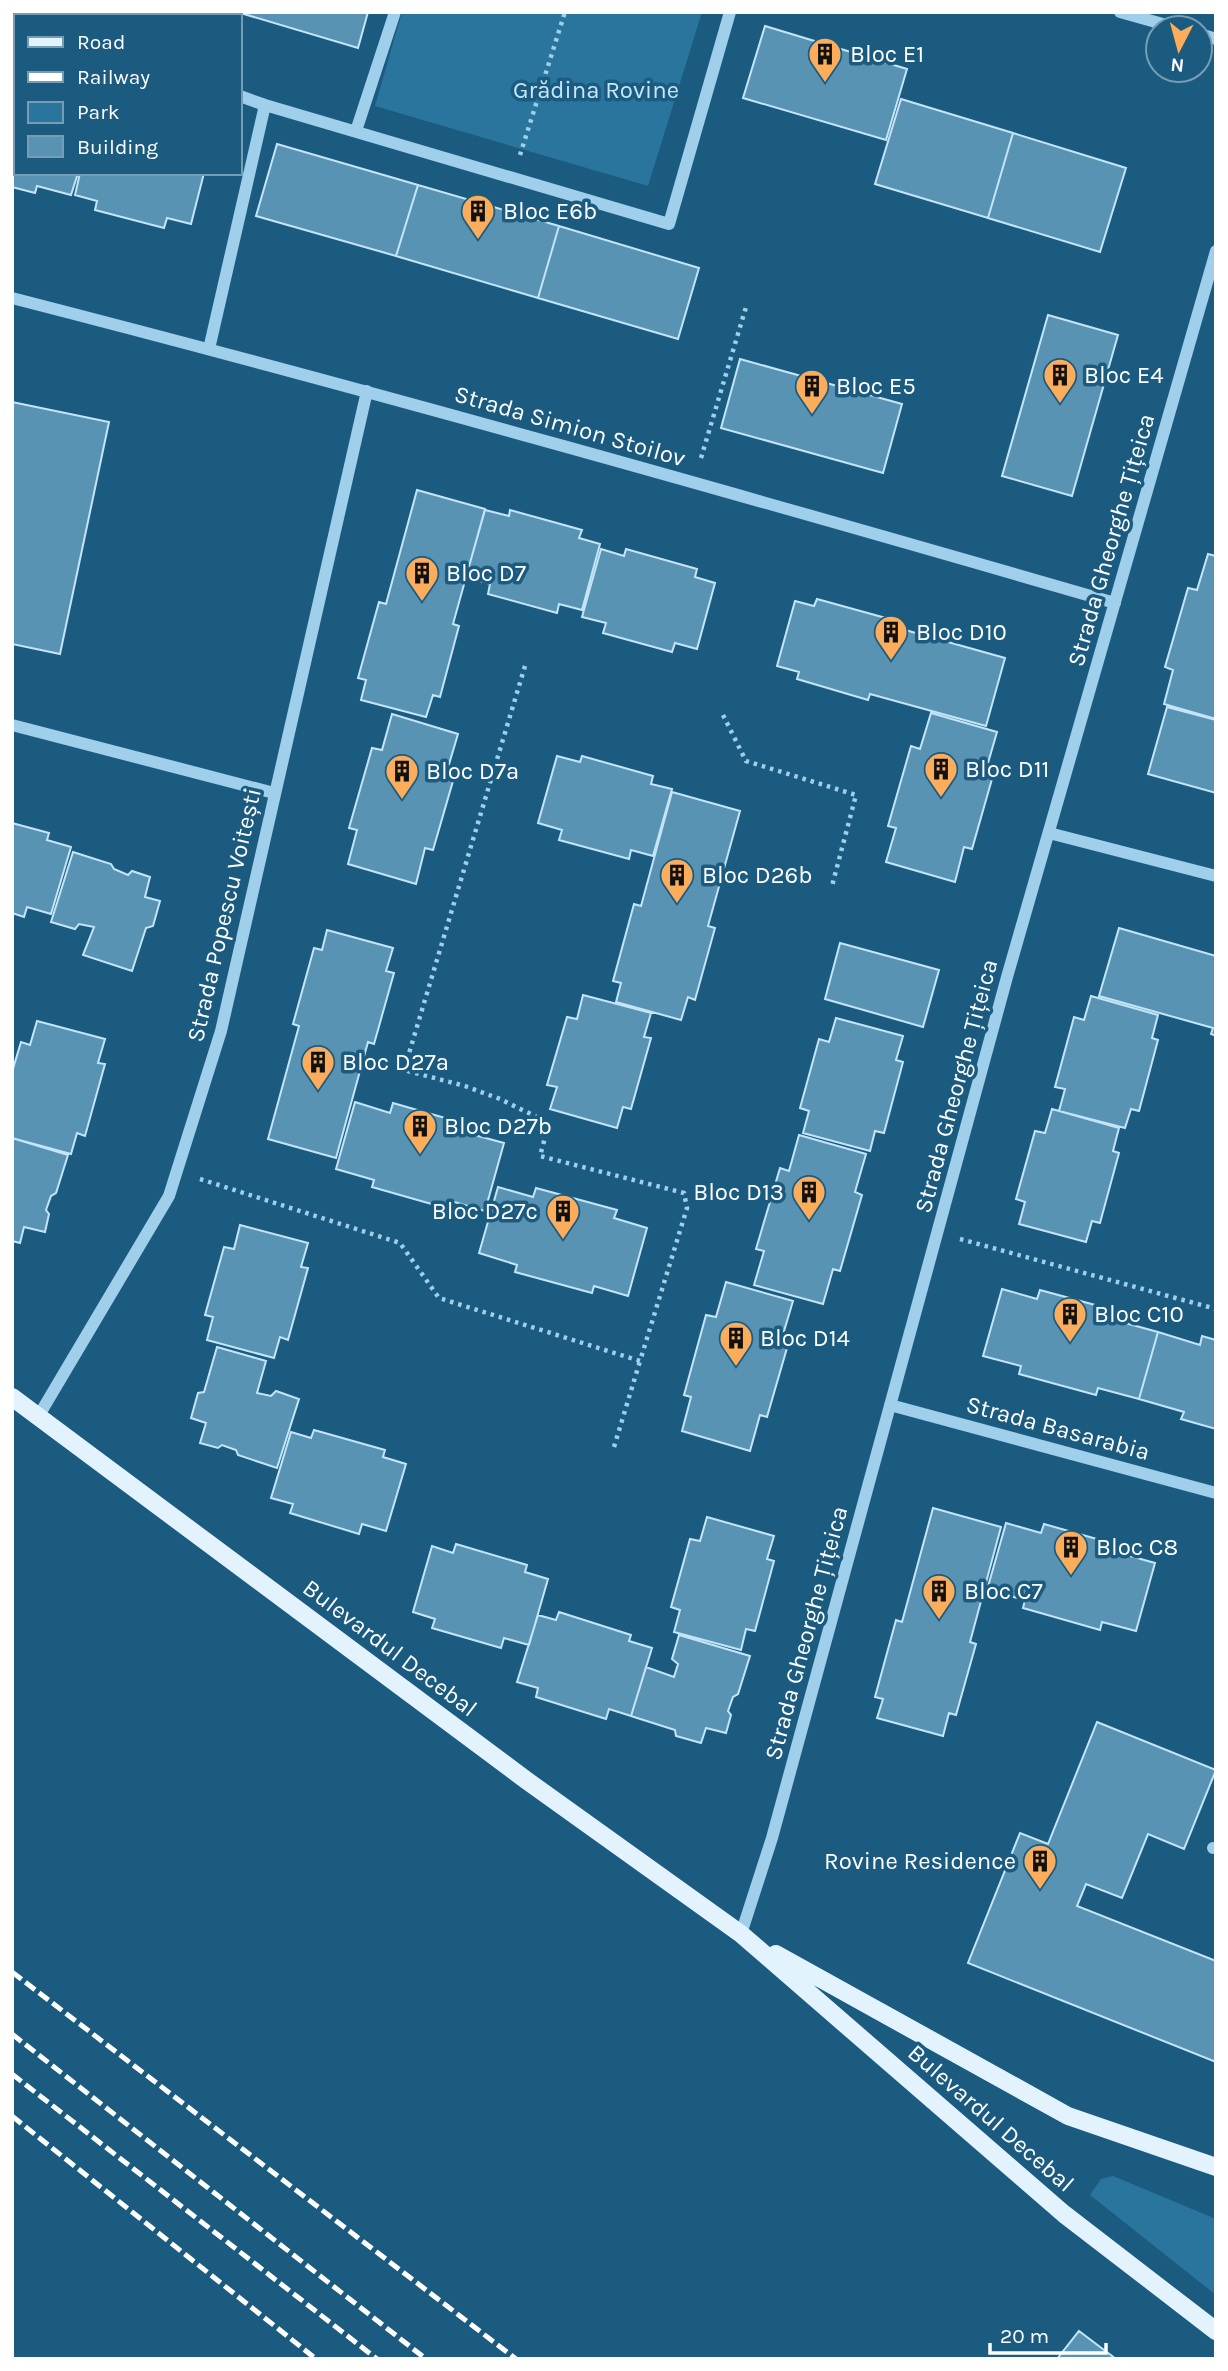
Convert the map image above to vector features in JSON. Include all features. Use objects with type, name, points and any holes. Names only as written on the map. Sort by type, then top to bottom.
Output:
[{"type":"main road","name":"Bulevardul Decebal","points":[[12,1397],[526,1780],[741,1934],[1064,2214],[1216,2330]]},
{"type":"main road","name":"Bulevardul Decebal","points":[[741,1934],[1068,2116],[1216,2166]]},
{"type":"street","points":[[356,131],[395,12]]},
{"type":"street","points":[[242,97],[669,224],[730,12]]},
{"type":"street","points":[[1120,12],[1144,19]]},
{"type":"street","points":[[209,349],[265,105]]},
{"type":"street","name":"Strada Gheorghe Țițeica","points":[[741,1934],[772,1838],[937,1233],[1216,251]]},
{"type":"street","name":"Strada Simion Stoilov","points":[[12,298],[367,391],[1115,603]]},
{"type":"street","name":"Strada Popescu Voitești","points":[[38,1417],[169,1196],[177,1172],[221,1031],[367,391]]},
{"type":"street","points":[[12,725],[274,793]]},
{"type":"street","points":[[1049,833],[1216,876]]},
{"type":"street","name":"Strada Basarabia","points":[[890,1405],[1216,1493]]},
{"type":"path","points":[[513,179],[565,12]]},
{"type":"path","points":[[694,482],[746,307]]},
{"type":"path","points":[[524,666],[404,1070],[465,1086],[548,1123],[540,1156],[684,1193],[687,1208],[614,1447]]},
{"type":"path","points":[[723,715],[746,761],[856,795],[832,886]]},
{"type":"path","points":[[177,1172],[400,1242],[439,1298],[640,1361]]},
{"type":"path","points":[[937,1233],[1216,1309]]},
{"type":"green space","name":"Grădina Rovine","points":[[402,12],[702,12],[648,186],[375,106]]},
{"type":"green space","points":[[1113,2176],[1216,2219],[1216,2295],[1090,2195],[1101,2179]]},
{"type":"building","points":[[237,12],[368,12],[358,48]]},
{"type":"building","name":"Bloc E1","points":[[765,26],[907,69],[886,140],[743,98]]},
{"type":"building","points":[[12,97],[14,175],[77,175],[71,195],[37,186],[35,193],[12,187]]},
{"type":"building","points":[[901,99],[1013,133],[988,218],[875,184]]},
{"type":"building","points":[[1013,133],[1126,168],[1100,252],[988,218]]},
{"type":"building","points":[[277,144],[418,185],[396,256],[256,216]]},
{"type":"building","points":[[80,175],[203,175],[191,224],[167,218],[164,228],[95,210],[97,201],[75,195]]},
{"type":"building","name":"Bloc E6b","points":[[418,185],[559,226],[538,298],[396,256]]},
{"type":"building","points":[[559,226],[699,268],[678,339],[538,298]]},
{"type":"building","name":"Bloc E4","points":[[1048,315],[1118,335],[1072,496],[1002,476]]},
{"type":"building","name":"Bloc E5","points":[[740,359],[902,404],[883,473],[721,428]]},
{"type":"building","points":[[12,402],[109,422],[60,654],[12,644]]},
{"type":"building","name":"Bloc D7","points":[[417,490],[485,509],[453,624],[459,626],[440,697],[433,695],[426,717],[361,700],[366,680],[358,678],[379,602],[386,604]]},
{"type":"building","points":[[485,510],[509,516],[510,510],[582,530],[579,538],[600,544],[582,610],[559,604],[557,613],[488,594],[490,584],[466,577]]},
{"type":"building","points":[[601,549],[624,556],[626,549],[697,569],[695,577],[715,583],[697,649],[675,643],[672,652],[603,633],[606,623],[582,617]]},
{"type":"building","points":[[1208,554],[1216,556],[1216,719],[1164,704],[1173,670],[1165,667],[1188,588],[1197,590]]},
{"type":"building","name":"Bloc D10","points":[[817,599],[893,620],[891,626],[1005,658],[986,726],[870,694],[868,700],[797,679],[799,672],[777,666],[795,601],[814,606]]},
{"type":"building","points":[[1167,707],[1216,720],[1216,793],[1148,774]]},
{"type":"building","name":"Bloc D11","points":[[931,713],[997,732],[986,770],[994,772],[972,849],[964,847],[955,882],[886,862],[896,828],[888,826],[911,746],[920,749]]},
{"type":"building","name":"Bloc D7a","points":[[392,714],[458,734],[447,771],[455,774],[433,850],[425,848],[416,884],[348,864],[357,830],[349,828],[372,748],[382,750]]},
{"type":"building","points":[[557,756],[580,762],[582,756],[653,776],[651,784],[672,789],[653,856],[631,850],[629,859],[559,840],[562,830],[538,823]]},
{"type":"building","name":"Bloc D26b","points":[[672,792],[740,811],[708,926],[715,928],[695,1000],[688,997],[681,1020],[616,1002],[621,983],[613,981],[634,904],[641,906]]},
{"type":"building","points":[[12,823],[49,833],[47,840],[71,847],[51,914],[27,907],[24,917],[12,913]]},
{"type":"building","points":[[73,852],[111,864],[114,869],[128,875],[132,871],[150,877],[145,897],[160,901],[153,926],[146,928],[132,971],[83,955],[94,927],[79,924],[75,929],[51,922]]},
{"type":"building","points":[[1119,928],[1216,956],[1216,1036],[1211,1034],[1213,1028],[1099,996]]},
{"type":"building","name":"Bloc D27a","points":[[327,930],[393,948],[386,971],[394,973],[374,1044],[368,1042],[336,1158],[268,1139],[299,1026],[293,1024],[314,948],[322,950]]},
{"type":"building","points":[[840,943],[939,970],[923,1027],[825,999]]},
{"type":"building","points":[[583,995],[651,1013],[644,1037],[651,1038],[631,1109],[623,1107],[617,1128],[550,1109],[557,1087],[547,1085],[567,1017],[577,1019]]},
{"type":"building","points":[[1091,996],[1158,1015],[1152,1038],[1158,1040],[1139,1111],[1131,1109],[1125,1128],[1059,1111],[1065,1089],[1055,1087],[1074,1017],[1084,1020]]},
{"type":"building","points":[[836,1018],[903,1036],[896,1060],[903,1062],[884,1133],[875,1131],[870,1151],[803,1133],[809,1111],[800,1108],[819,1039],[829,1042]]},
{"type":"building","points":[[37,1021],[105,1039],[98,1063],[105,1064],[85,1136],[77,1133],[71,1154],[12,1138],[12,1072],[21,1042],[30,1045]]},
{"type":"building","name":"Bloc D27b","points":[[355,1102],[390,1113],[393,1103],[473,1126],[471,1134],[504,1143],[485,1211],[451,1201],[449,1209],[372,1187],[374,1180],[336,1169]]},
{"type":"building","points":[[1052,1109],[1119,1128],[1113,1151],[1119,1153],[1100,1223],[1092,1221],[1086,1242],[1019,1224],[1025,1202],[1016,1199],[1035,1131],[1045,1133]]},
{"type":"building","name":"Bloc D13","points":[[799,1135],[866,1154],[855,1192],[862,1195],[840,1271],[833,1269],[823,1304],[754,1285],[764,1251],[756,1249],[780,1168],[789,1171]]},
{"type":"building","points":[[12,1138],[68,1155],[56,1193],[51,1196],[46,1210],[49,1214],[45,1232],[24,1227],[20,1243],[12,1241]]},
{"type":"building","name":"Bloc D27c","points":[[498,1187],[533,1197],[536,1188],[617,1210],[614,1218],[647,1228],[628,1296],[594,1286],[592,1293],[515,1272],[517,1265],[479,1253]]},
{"type":"building","points":[[240,1225],[308,1243],[301,1267],[308,1268],[288,1340],[280,1337],[274,1358],[207,1340],[213,1317],[205,1315],[224,1247],[234,1249]]},
{"type":"building","name":"Bloc D14","points":[[726,1282],[793,1301],[782,1338],[789,1341],[767,1417],[760,1415],[750,1451],[682,1431],[691,1397],[684,1395],[706,1315],[716,1317]]},
{"type":"building","name":"Bloc C10","points":[[1002,1289],[1037,1299],[1040,1290],[1121,1312],[1118,1321],[1158,1332],[1139,1399],[1098,1388],[1096,1395],[1019,1374],[1021,1366],[983,1356]]},
{"type":"building","points":[[1158,1332],[1200,1345],[1202,1336],[1216,1340],[1216,1429],[1181,1419],[1184,1412],[1139,1399]]},
{"type":"building","points":[[217,1347],[266,1361],[257,1393],[271,1396],[276,1391],[299,1399],[277,1468],[238,1455],[236,1450],[222,1445],[218,1448],[200,1443],[206,1423],[191,1418],[198,1393],[204,1392]]},
{"type":"building","points":[[314,1430],[385,1450],[383,1457],[406,1464],[386,1531],[362,1524],[359,1534],[290,1513],[293,1504],[271,1498],[291,1432],[311,1438]]},
{"type":"building","name":"Bloc C7","points":[[933,1508],[1001,1527],[970,1642],[976,1644],[956,1715],[949,1713],[943,1736],[877,1718],[883,1699],[875,1697],[896,1620],[902,1622]]},
{"type":"building","points":[[707,1517],[774,1536],[767,1559],[774,1561],[755,1631],[746,1629],[741,1650],[674,1632],[680,1610],[671,1607],[690,1539],[700,1541]]},
{"type":"building","name":"Bloc C8","points":[[1006,1523],[1041,1533],[1044,1524],[1125,1547],[1123,1554],[1155,1563],[1136,1631],[1102,1622],[1100,1630],[1023,1608],[1025,1600],[987,1590]]},
{"type":"building","points":[[456,1544],[527,1565],[525,1572],[548,1579],[529,1645],[504,1638],[501,1648],[432,1628],[435,1619],[413,1612],[432,1546],[453,1553]]},
{"type":"building","points":[[559,1612],[631,1635],[629,1641],[652,1648],[631,1716],[609,1709],[606,1719],[536,1697],[538,1688],[517,1682],[538,1615],[556,1620]]},
{"type":"building","points":[[679,1635],[750,1656],[738,1694],[733,1697],[728,1711],[731,1715],[726,1733],[706,1728],[701,1743],[676,1736],[675,1730],[631,1716],[646,1667],[674,1677],[678,1664],[672,1659]]},
{"type":"building","name":"Rovine Residence","points":[[1097,1722],[1216,1770],[1184,1849],[1148,1834],[1122,1898],[1086,1884],[1077,1906],[1216,1961],[1216,2062],[968,1963],[1020,1833],[1048,1844]]},
{"type":"building","points":[[1079,2331],[1116,2359],[1057,2359]]},
{"type":"railway","points":[[12,1972],[516,2359]]},
{"type":"railway","points":[[12,2034],[426,2359]]},
{"type":"railway","points":[[12,2074],[377,2359]]},
{"type":"railway","points":[[12,2116],[316,2359]]},
{"type":"place","name":"Bloc E1","points":[[825,84]]},
{"type":"place","name":"Bloc E6b","points":[[478,241]]},
{"type":"place","name":"Bloc E4","points":[[1060,405]]},
{"type":"place","name":"Bloc E5","points":[[812,416]]},
{"type":"place","name":"Bloc D7","points":[[422,603]]},
{"type":"place","name":"Bloc D10","points":[[891,662]]},
{"type":"place","name":"Bloc D11","points":[[941,799]]},
{"type":"place","name":"Bloc D7a","points":[[402,801]]},
{"type":"place","name":"Bloc D26b","points":[[677,905]]},
{"type":"place","name":"Bloc D27a","points":[[318,1092]]},
{"type":"place","name":"Bloc D27b","points":[[420,1156]]},
{"type":"place","name":"Bloc D13","points":[[809,1222]]},
{"type":"place","name":"Bloc D27c","points":[[563,1241]]},
{"type":"place","name":"Bloc C10","points":[[1070,1344]]},
{"type":"place","name":"Bloc D14","points":[[736,1368]]},
{"type":"place","name":"Bloc C8","points":[[1071,1577]]},
{"type":"place","name":"Bloc C7","points":[[939,1621]]},
{"type":"place","name":"Rovine Residence","points":[[1040,1891]]}]
